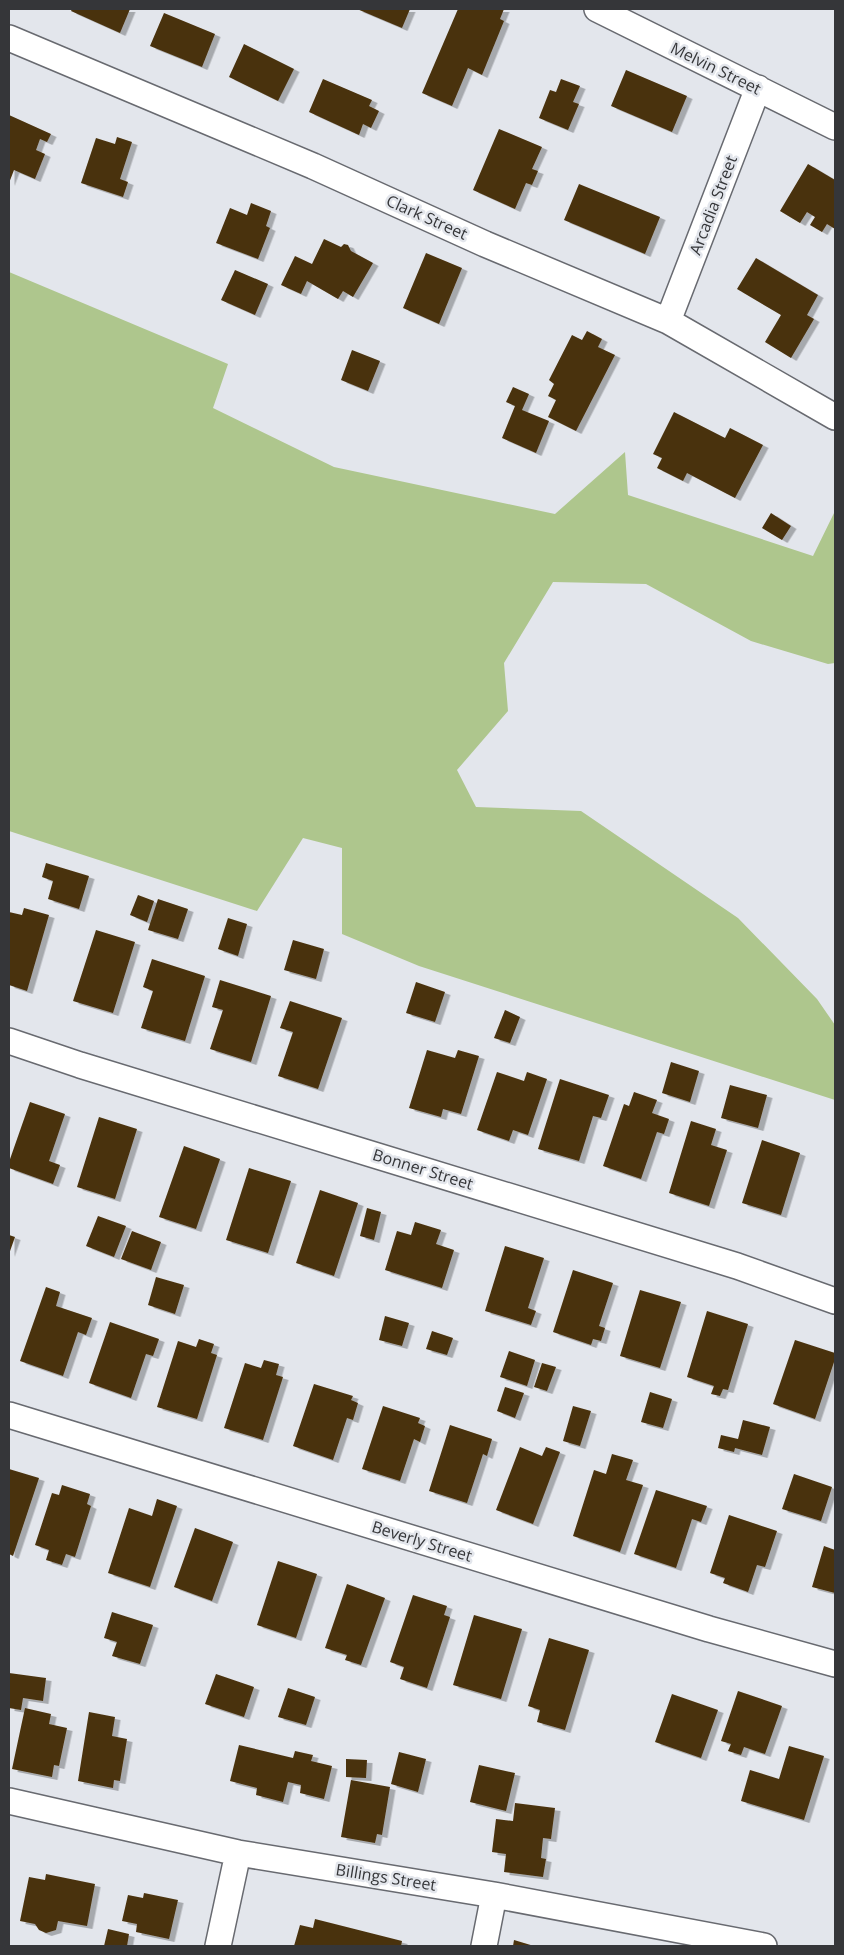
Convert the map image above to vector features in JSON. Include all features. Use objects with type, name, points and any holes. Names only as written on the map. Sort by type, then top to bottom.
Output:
[{"type":"street","name":"Melvin Street","points":[[597,9],[835,127]]},
{"type":"street","name":"Clark Street","points":[[9,38],[313,166],[485,244],[668,321],[835,416]]},
{"type":"street","name":"Arcadia Street","points":[[668,321],[758,88]]},
{"type":"street","name":"Bonner Street","points":[[9,1041],[80,1065],[736,1266],[835,1301]]},
{"type":"street","name":"Beverly Street","points":[[9,1415],[709,1629],[835,1664]]},
{"type":"street","name":"Billings Street","points":[[9,1801],[238,1853],[494,1895],[764,1946]]},
{"type":"street","points":[[218,1946],[238,1853]]},
{"type":"street","points":[[484,1946],[494,1895]]},
{"type":"green space","points":[[9,272],[228,364],[213,408],[334,467],[555,514],[625,452],[628,495],[813,556],[835,511],[835,663],[828,664],[751,641],[646,584],[553,582],[504,663],[508,711],[457,770],[476,807],[581,811],[738,918],[817,999],[835,1025],[835,1100],[419,966],[342,934],[342,848],[303,838],[257,911],[9,831]]},
{"type":"building","points":[[72,9],[130,9],[120,33],[71,11]]},
{"type":"building","points":[[357,9],[410,9],[402,28]]},
{"type":"building","points":[[458,9],[504,9],[500,19],[504,21],[482,75],[468,68],[452,106],[422,93]]},
{"type":"building","points":[[164,13],[215,34],[202,67],[150,46]]},
{"type":"building","points":[[244,44],[294,69],[278,101],[229,77]]},
{"type":"building","points":[[626,70],[687,96],[672,132],[611,106]]},
{"type":"building","points":[[323,79],[372,100],[369,106],[379,111],[371,128],[363,124],[359,135],[309,112]]},
{"type":"building","points":[[561,79],[580,86],[573,102],[579,104],[568,130],[539,118],[550,90],[556,92]]},
{"type":"building","points":[[9,115],[51,134],[47,142],[40,139],[36,150],[45,154],[35,179],[14,170],[9,183]]},
{"type":"building","points":[[499,129],[542,147],[532,169],[538,171],[532,185],[526,183],[515,209],[473,190]]},
{"type":"building","points":[[117,137],[132,142],[120,179],[128,182],[123,197],[81,183],[96,138],[115,144]]},
{"type":"building","points":[[808,164],[835,180],[835,229],[827,224],[822,232],[810,225],[815,217],[807,212],[800,223],[780,211]]},
{"type":"building","points":[[579,184],[660,217],[645,254],[564,220]]},
{"type":"building","points":[[251,203],[271,211],[266,226],[270,228],[258,259],[216,243],[230,208],[247,215]]},
{"type":"building","points":[[324,239],[341,247],[344,244],[348,245],[351,251],[373,263],[353,297],[343,291],[338,299],[307,281],[301,294],[281,285],[295,256],[312,264]]},
{"type":"building","points":[[426,253],[462,268],[439,324],[403,308]]},
{"type":"building","points":[[756,258],[818,295],[807,315],[814,319],[791,358],[765,342],[781,315],[737,289]]},
{"type":"building","points":[[235,270],[268,284],[255,315],[221,300]]},
{"type":"building","points":[[587,331],[602,339],[598,347],[615,355],[576,431],[548,417],[556,400],[548,396],[554,384],[549,380],[572,335],[582,340]]},
{"type":"building","points":[[352,350],[380,361],[368,391],[341,380]]},
{"type":"building","points":[[513,387],[529,394],[522,410],[549,421],[536,453],[502,438],[515,406],[506,402]]},
{"type":"building","points":[[674,412],[725,438],[730,428],[763,445],[735,498],[687,473],[683,481],[657,468],[662,458],[653,454]]},
{"type":"building","points":[[771,513],[791,526],[782,540],[762,528]]},
{"type":"building","points":[[46,863],[89,876],[79,909],[48,899],[53,881],[42,877]]},
{"type":"building","points":[[138,895],[154,901],[147,922],[130,915]]},
{"type":"building","points":[[158,899],[188,909],[178,939],[148,930]]},
{"type":"building","points":[[24,908],[49,915],[27,991],[9,985],[9,912],[22,915]]},
{"type":"building","points":[[228,918],[247,924],[238,956],[218,949]]},
{"type":"building","points":[[96,930],[135,942],[113,1013],[73,1001]]},
{"type":"building","points":[[293,940],[324,949],[316,979],[284,970]]},
{"type":"building","points":[[152,959],[205,976],[185,1041],[141,1028],[153,991],[143,987]]},
{"type":"building","points":[[220,980],[271,996],[251,1062],[210,1049],[223,1010],[212,1007]]},
{"type":"building","points":[[416,982],[445,992],[435,1022],[406,1013]]},
{"type":"building","points":[[290,1001],[342,1018],[318,1089],[278,1076],[293,1032],[280,1028]]},
{"type":"building","points":[[505,1010],[520,1017],[510,1043],[494,1038]]},
{"type":"building","points":[[427,1050],[455,1058],[458,1050],[479,1056],[461,1114],[443,1109],[441,1117],[409,1108]]},
{"type":"building","points":[[671,1062],[699,1071],[690,1102],[662,1093]]},
{"type":"building","points":[[497,1072],[524,1081],[527,1072],[547,1079],[528,1135],[513,1130],[509,1141],[477,1130]]},
{"type":"building","points":[[560,1079],[609,1095],[601,1118],[593,1116],[579,1161],[538,1149]]},
{"type":"building","points":[[730,1085],[767,1095],[758,1128],[721,1118]]},
{"type":"building","points":[[634,1092],[657,1100],[652,1113],[669,1119],[664,1134],[657,1132],[641,1179],[603,1166],[624,1104],[629,1106]]},
{"type":"building","points":[[30,1102],[65,1114],[49,1161],[60,1165],[53,1184],[9,1168],[9,1162]]},
{"type":"building","points":[[99,1117],[137,1129],[115,1199],[77,1187]]},
{"type":"building","points":[[691,1121],[716,1129],[711,1145],[727,1150],[709,1206],[669,1193]]},
{"type":"building","points":[[762,1140],[800,1153],[781,1215],[742,1203]]},
{"type":"building","points":[[184,1146],[220,1159],[196,1229],[159,1217]]},
{"type":"building","points":[[249,1168],[291,1181],[268,1253],[226,1240]]},
{"type":"building","points":[[320,1190],[358,1203],[334,1276],[296,1263]]},
{"type":"building","points":[[367,1208],[381,1212],[374,1240],[360,1236]]},
{"type":"building","points":[[98,1216],[126,1226],[114,1257],[86,1246]]},
{"type":"building","points":[[415,1222],[441,1230],[436,1244],[454,1250],[442,1288],[385,1270],[397,1231],[411,1235]]},
{"type":"building","points":[[132,1231],[161,1242],[151,1270],[121,1259]]},
{"type":"building","points":[[9,1235],[15,1237],[9,1254]]},
{"type":"building","points":[[505,1246],[544,1258],[528,1308],[536,1311],[531,1325],[485,1311]]},
{"type":"building","points":[[573,1270],[613,1283],[599,1326],[605,1328],[601,1341],[593,1339],[591,1345],[553,1332]]},
{"type":"building","points":[[156,1277],[184,1285],[175,1314],[148,1305]]},
{"type":"building","points":[[46,1287],[60,1292],[56,1306],[92,1318],[86,1335],[78,1332],[63,1376],[20,1361]]},
{"type":"building","points":[[640,1290],[681,1302],[660,1368],[620,1356]]},
{"type":"building","points":[[707,1311],[748,1324],[728,1390],[723,1389],[720,1396],[711,1394],[714,1386],[687,1377]]},
{"type":"building","points":[[385,1316],[409,1323],[402,1346],[379,1340]]},
{"type":"building","points":[[110,1322],[159,1339],[153,1356],[146,1354],[131,1398],[89,1383]]},
{"type":"building","points":[[432,1331],[453,1338],[447,1355],[426,1349]]},
{"type":"building","points":[[199,1339],[214,1344],[211,1353],[217,1355],[197,1419],[157,1407],[178,1341],[196,1347]]},
{"type":"building","points":[[795,1340],[835,1353],[835,1359],[815,1419],[773,1404]]},
{"type":"building","points":[[509,1351],[535,1360],[527,1386],[500,1377]]},
{"type":"building","points":[[264,1360],[279,1364],[276,1375],[283,1377],[263,1440],[224,1428],[245,1363],[261,1368]]},
{"type":"building","points":[[542,1363],[556,1367],[547,1391],[534,1387]]},
{"type":"building","points":[[314,1384],[353,1396],[351,1400],[358,1403],[353,1420],[347,1418],[333,1460],[293,1446]]},
{"type":"building","points":[[505,1387],[524,1393],[515,1418],[497,1411]]},
{"type":"building","points":[[650,1392],[672,1399],[663,1428],[641,1422]]},
{"type":"building","points":[[383,1406],[420,1418],[418,1423],[425,1426],[420,1442],[414,1439],[400,1481],[362,1469]]},
{"type":"building","points":[[573,1406],[591,1411],[580,1446],[563,1441]]},
{"type":"building","points":[[743,1420],[770,1427],[762,1455],[735,1448],[734,1452],[718,1448],[721,1435],[738,1439]]},
{"type":"building","points":[[450,1425],[492,1439],[487,1456],[483,1454],[467,1503],[429,1491]]},
{"type":"building","points":[[520,1447],[542,1456],[546,1447],[560,1452],[533,1524],[496,1510]]},
{"type":"building","points":[[612,1454],[633,1460],[626,1480],[643,1485],[620,1552],[573,1536],[594,1470],[606,1474]]},
{"type":"building","points":[[9,1469],[39,1478],[13,1556],[9,1554]]},
{"type":"building","points":[[794,1474],[832,1487],[821,1521],[782,1509]]},
{"type":"building","points":[[62,1485],[90,1494],[87,1504],[91,1506],[75,1557],[66,1554],[62,1565],[46,1560],[49,1550],[35,1545],[52,1493],[59,1495]]},
{"type":"building","points":[[656,1490],[707,1506],[701,1522],[692,1519],[676,1568],[634,1554]]},
{"type":"building","points":[[157,1499],[177,1506],[150,1587],[108,1573],[129,1508],[152,1516]]},
{"type":"building","points":[[729,1515],[777,1531],[765,1567],[757,1565],[748,1592],[723,1583],[725,1578],[710,1573]]},
{"type":"building","points":[[195,1528],[233,1542],[212,1601],[174,1587]]},
{"type":"building","points":[[824,1546],[835,1550],[835,1593],[812,1587]]},
{"type":"building","points":[[278,1561],[317,1574],[296,1638],[257,1625]]},
{"type":"building","points":[[347,1584],[385,1598],[361,1665],[345,1660],[347,1655],[325,1648]]},
{"type":"building","points":[[413,1595],[447,1606],[444,1615],[450,1617],[427,1688],[400,1679],[404,1667],[390,1662]]},
{"type":"building","points":[[112,1612],[153,1625],[140,1664],[112,1656],[117,1642],[104,1638]]},
{"type":"building","points":[[474,1615],[522,1629],[501,1699],[453,1685]]},
{"type":"building","points":[[549,1638],[589,1650],[565,1730],[537,1722],[540,1710],[528,1706]]},
{"type":"building","points":[[9,1673],[46,1678],[43,1701],[23,1698],[21,1710],[9,1708]]},
{"type":"building","points":[[216,1674],[254,1687],[244,1717],[205,1704]]},
{"type":"building","points":[[288,1688],[315,1697],[306,1725],[278,1717]]},
{"type":"building","points":[[738,1691],[782,1706],[765,1754],[744,1747],[741,1755],[728,1751],[731,1744],[721,1741]]},
{"type":"building","points":[[672,1694],[718,1710],[701,1758],[655,1742]]},
{"type":"building","points":[[25,1708],[51,1714],[49,1724],[67,1728],[59,1766],[54,1765],[52,1777],[12,1769]]},
{"type":"building","points":[[89,1712],[115,1717],[112,1736],[127,1739],[120,1781],[114,1780],[113,1788],[78,1781]]},
{"type":"building","points":[[239,1745],[293,1758],[295,1751],[313,1755],[311,1761],[332,1766],[324,1799],[300,1793],[301,1785],[288,1782],[283,1802],[256,1795],[257,1788],[230,1781]]},
{"type":"building","points":[[789,1746],[824,1756],[804,1820],[741,1801],[750,1770],[779,1779]]},
{"type":"building","points":[[399,1752],[426,1759],[418,1792],[391,1784]]},
{"type":"building","points":[[346,1759],[367,1760],[366,1778],[346,1777]]},
{"type":"building","points":[[479,1765],[515,1773],[506,1811],[470,1802]]},
{"type":"building","points":[[351,1780],[390,1787],[382,1835],[377,1834],[375,1843],[341,1837]]},
{"type":"building","points":[[515,1803],[555,1808],[551,1839],[543,1838],[541,1858],[546,1859],[543,1877],[504,1872],[506,1854],[492,1852],[496,1819],[513,1821]]},
{"type":"building","points":[[46,1874],[95,1884],[87,1926],[58,1921],[56,1930],[46,1933],[39,1930],[35,1924],[20,1921],[29,1877],[45,1880]]},
{"type":"building","points":[[144,1893],[178,1900],[169,1939],[136,1932],[137,1924],[122,1921],[128,1895],[143,1898]]},
{"type":"building","points":[[315,1919],[402,1941],[401,1946],[294,1946],[300,1925],[313,1928]]},
{"type":"building","points":[[108,1929],[129,1934],[127,1946],[104,1946]]},
{"type":"building","points":[[514,1940],[534,1946],[513,1946]]}]
